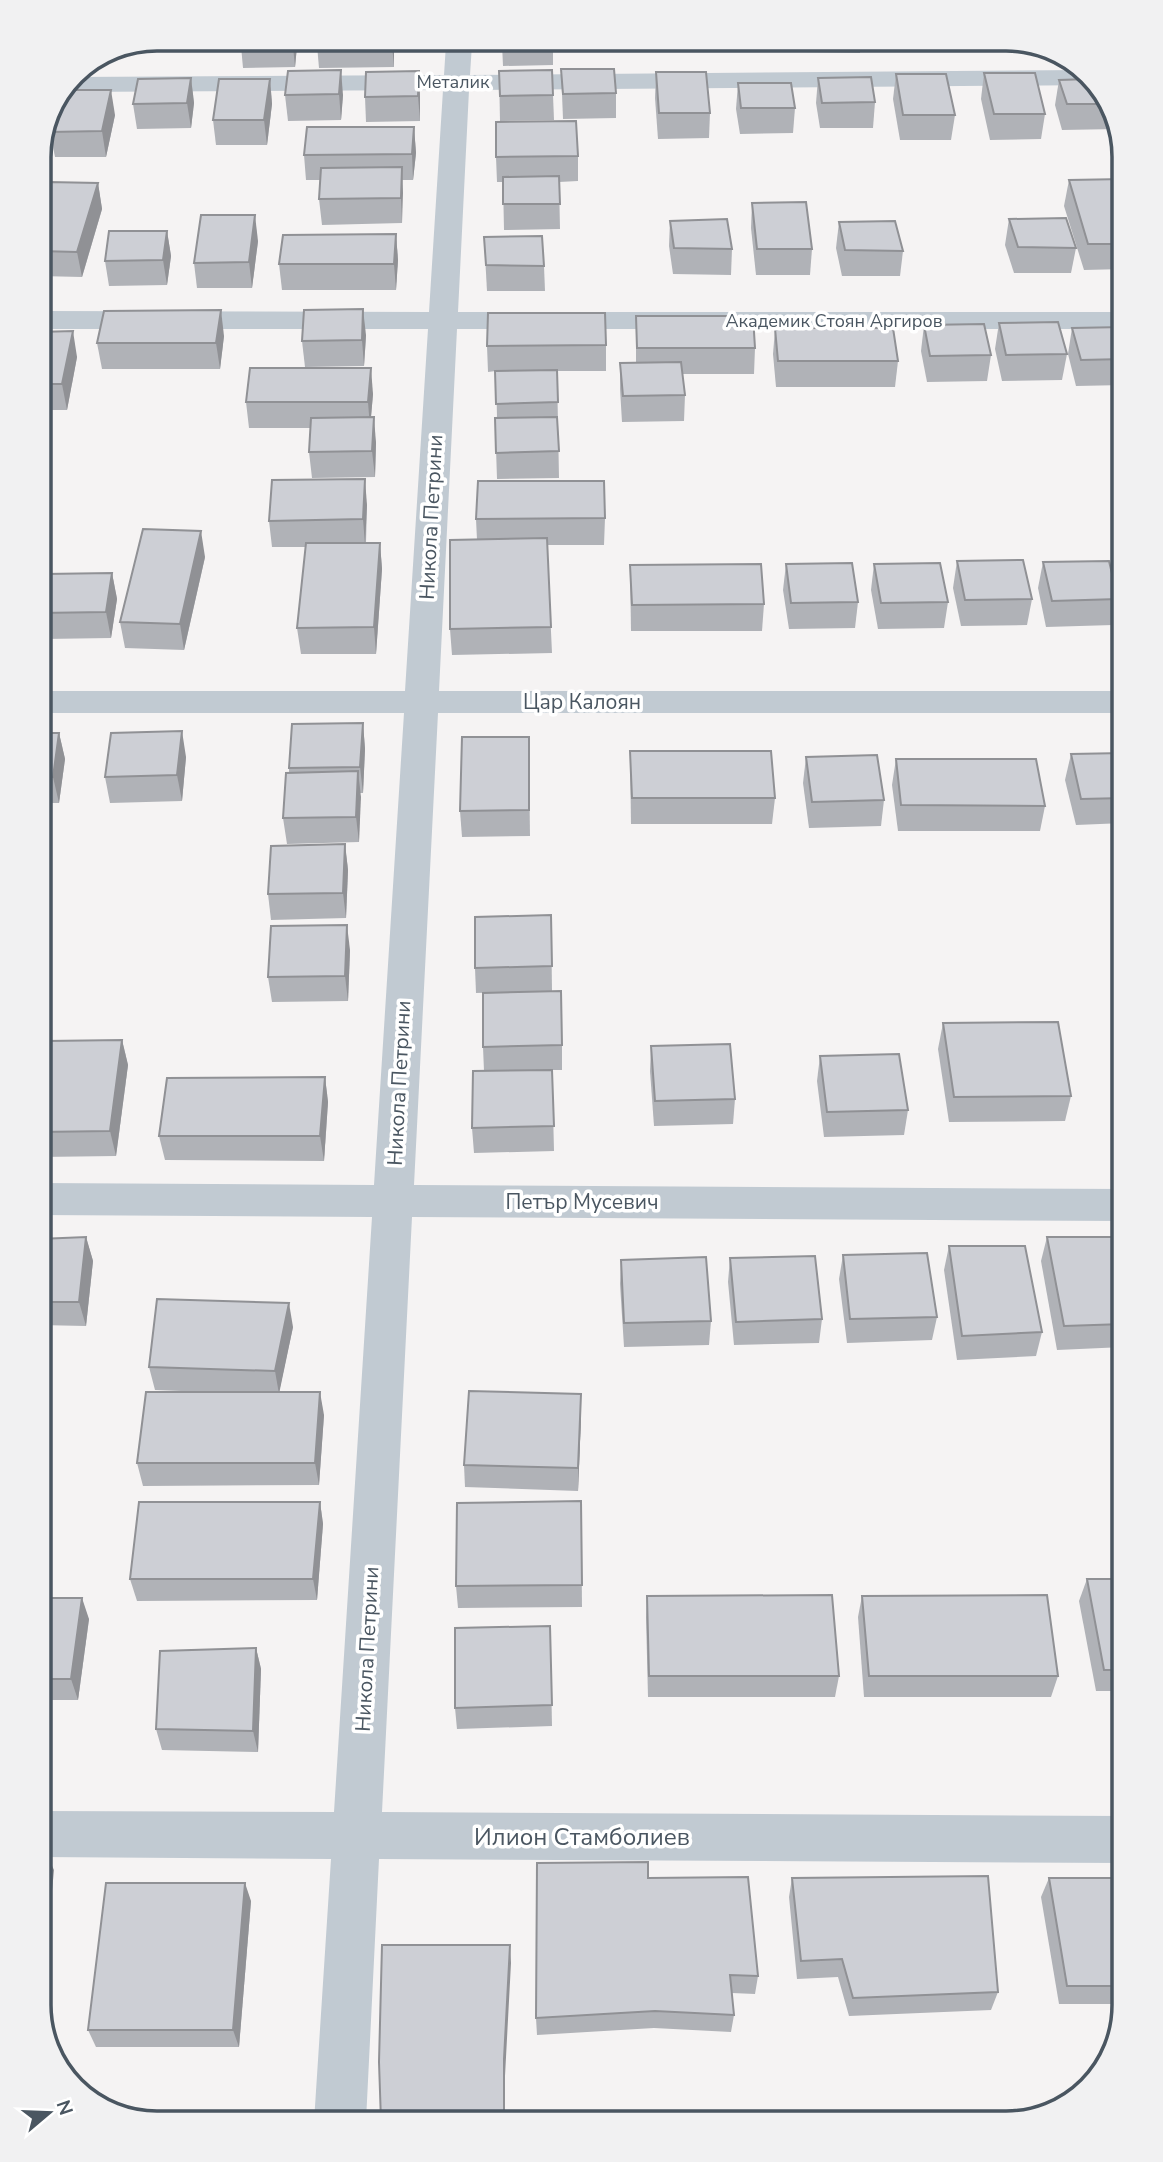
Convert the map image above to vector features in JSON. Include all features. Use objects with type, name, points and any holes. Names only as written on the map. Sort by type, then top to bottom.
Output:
[{"type":"street","name":"Никола Петрини","points":[[341,2111],[459,51]]},
{"type":"street","name":"Металик","points":[[80,85],[1077,78]]},
{"type":"street","name":"Академик Стоян Аргиров","points":[[51,320],[1112,321]]},
{"type":"street","name":"Цар Калоян","points":[[51,702],[1112,702]]},
{"type":"street","name":"Петър Мусевич","points":[[51,1199],[1112,1205]]},
{"type":"street","name":"Илион Стамболиев","points":[[51,1834],[1112,1840]]},
{"type":"building","points":[[561,69],[614,69],[616,93],[563,94]]},
{"type":"building","points":[[341,70],[339,94],[285,95],[288,71]]},
{"type":"building","points":[[552,70],[553,95],[500,96],[499,71]]},
{"type":"building","points":[[419,71],[418,96],[365,97],[366,72]]},
{"type":"building","points":[[656,72],[706,72],[710,113],[659,113]]},
{"type":"building","points":[[984,73],[1035,73],[1045,114],[994,114]]},
{"type":"building","points":[[896,74],[946,74],[955,115],[903,115]]},
{"type":"building","points":[[871,77],[875,102],[822,103],[818,78]]},
{"type":"building","points":[[191,78],[187,103],[133,104],[138,79]]},
{"type":"building","points":[[219,79],[270,79],[264,120],[213,120]]},
{"type":"building","points":[[1078,79],[1098,104],[1067,104],[1059,80]]},
{"type":"building","points":[[738,83],[791,83],[795,108],[741,108]]},
{"type":"building","points":[[75,90],[111,90],[102,131],[54,132],[62,110]]},
{"type":"building","points":[[576,121],[578,156],[496,157],[496,122]]},
{"type":"building","points":[[307,127],[414,127],[412,154],[304,155]]},
{"type":"building","points":[[402,167],[401,198],[319,199],[321,168]]},
{"type":"building","points":[[559,176],[560,204],[503,204],[503,177]]},
{"type":"building","points":[[1112,179],[1112,244],[1088,244],[1069,180]]},
{"type":"building","points":[[51,182],[98,183],[77,252],[51,251]]},
{"type":"building","points":[[806,202],[812,249],[757,249],[752,203]]},
{"type":"building","points":[[201,215],[255,215],[249,262],[194,263]]},
{"type":"building","points":[[1066,218],[1076,248],[1018,247],[1009,219]]},
{"type":"building","points":[[727,219],[732,249],[674,248],[670,221]]},
{"type":"building","points":[[895,221],[903,251],[845,250],[839,222]]},
{"type":"building","points":[[109,231],[167,231],[163,260],[105,261]]},
{"type":"building","points":[[396,234],[394,264],[279,264],[283,235]]},
{"type":"building","points":[[542,236],[544,266],[486,265],[484,237]]},
{"type":"building","points":[[363,309],[362,340],[302,341],[304,310]]},
{"type":"building","points":[[221,310],[216,343],[97,343],[104,311]]},
{"type":"building","points":[[488,313],[605,313],[606,345],[487,346]]},
{"type":"building","points":[[636,316],[753,316],[755,348],[637,348]]},
{"type":"building","points":[[1058,322],[1067,354],[1006,355],[999,323]]},
{"type":"building","points":[[984,324],[991,355],[930,356],[924,325]]},
{"type":"building","points":[[1112,327],[1112,359],[1081,360],[1072,328]]},
{"type":"building","points":[[775,328],[893,328],[898,361],[778,361]]},
{"type":"building","points":[[73,331],[62,384],[51,384],[51,332]]},
{"type":"building","points":[[681,362],[685,395],[623,396],[620,363]]},
{"type":"building","points":[[250,368],[371,368],[368,402],[246,402]]},
{"type":"building","points":[[557,370],[558,402],[496,404],[495,371]]},
{"type":"building","points":[[374,417],[372,451],[309,452],[311,418]]},
{"type":"building","points":[[557,417],[559,451],[496,453],[495,418]]},
{"type":"building","points":[[365,479],[363,519],[269,521],[272,480]]},
{"type":"building","points":[[478,481],[604,481],[605,518],[476,519]]},
{"type":"building","points":[[143,529],[201,531],[180,624],[120,622]]},
{"type":"building","points":[[547,538],[551,627],[450,629],[450,540]]},
{"type":"building","points":[[306,543],[380,543],[374,627],[297,628]]},
{"type":"building","points":[[1023,560],[1032,599],[965,600],[957,561]]},
{"type":"building","points":[[1109,561],[1112,599],[1052,601],[1043,562]]},
{"type":"building","points":[[852,563],[858,602],[791,603],[786,564]]},
{"type":"building","points":[[940,563],[948,602],[881,603],[874,564]]},
{"type":"building","points":[[761,564],[764,604],[632,605],[630,565]]},
{"type":"building","points":[[112,573],[106,612],[51,613],[51,574]]},
{"type":"building","points":[[363,723],[360,767],[289,768],[292,724]]},
{"type":"building","points":[[182,731],[177,775],[105,777],[111,733]]},
{"type":"building","points":[[51,733],[59,733],[53,777]]},
{"type":"building","points":[[462,737],[529,737],[529,810],[460,811]]},
{"type":"building","points":[[630,751],[771,751],[775,798],[632,798]]},
{"type":"building","points":[[1112,753],[1112,798],[1081,799],[1071,754]]},
{"type":"building","points":[[877,755],[884,800],[812,802],[806,757]]},
{"type":"building","points":[[896,759],[1036,759],[1045,806],[901,805]]},
{"type":"building","points":[[358,771],[356,817],[283,818],[286,773]]},
{"type":"building","points":[[345,844],[343,893],[268,894],[271,846]]},
{"type":"building","points":[[551,915],[552,966],[475,968],[475,917]]},
{"type":"building","points":[[347,925],[345,976],[268,977],[271,926]]},
{"type":"building","points":[[561,991],[562,1045],[483,1047],[483,993]]},
{"type":"building","points":[[1058,1022],[1071,1096],[954,1097],[943,1023]]},
{"type":"building","points":[[122,1040],[110,1131],[51,1132],[51,1041]]},
{"type":"building","points":[[730,1044],[735,1099],[655,1101],[651,1046]]},
{"type":"building","points":[[899,1054],[908,1110],[827,1112],[820,1056]]},
{"type":"building","points":[[552,1070],[554,1126],[472,1128],[473,1071]]},
{"type":"building","points":[[325,1077],[320,1136],[159,1136],[167,1078]]},
{"type":"building","points":[[86,1237],[79,1302],[51,1302],[51,1238]]},
{"type":"building","points":[[1047,1237],[1112,1237],[1112,1324],[1064,1326]]},
{"type":"building","points":[[949,1246],[1025,1246],[1042,1332],[962,1336]]},
{"type":"building","points":[[927,1253],[937,1317],[850,1319],[843,1255]]},
{"type":"building","points":[[815,1256],[822,1319],[736,1322],[730,1258]]},
{"type":"building","points":[[706,1257],[711,1321],[624,1323],[621,1260]]},
{"type":"building","points":[[157,1299],[289,1303],[275,1371],[149,1367]]},
{"type":"building","points":[[469,1391],[581,1394],[578,1468],[464,1465]]},
{"type":"building","points":[[146,1392],[320,1392],[315,1463],[137,1463]]},
{"type":"building","points":[[581,1501],[582,1585],[456,1586],[457,1503]]},
{"type":"building","points":[[139,1502],[320,1502],[313,1579],[130,1579]]},
{"type":"building","points":[[1087,1579],[1112,1579],[1112,1670],[1104,1670]]},
{"type":"building","points":[[832,1595],[839,1676],[649,1676],[647,1596]]},
{"type":"building","points":[[1047,1595],[1058,1676],[869,1676],[862,1596]]},
{"type":"building","points":[[51,1598],[82,1598],[71,1679],[51,1679]]},
{"type":"building","points":[[550,1626],[552,1705],[455,1708],[455,1628]]},
{"type":"building","points":[[256,1648],[253,1731],[156,1729],[160,1651]]},
{"type":"building","points":[[648,1862],[648,1878],[748,1877],[758,1976],[730,1975],[734,2015],[655,2011],[536,2018],[537,1863]]},
{"type":"building","points":[[988,1876],[998,1992],[853,1998],[842,1959],[801,1961],[792,1878]]},
{"type":"building","points":[[1049,1878],[1112,1878],[1112,1986],[1067,1986]]},
{"type":"building","points":[[106,1883],[245,1883],[233,2030],[88,2030]]},
{"type":"building","points":[[382,1945],[510,1945],[504,2111],[381,2111]]}]
